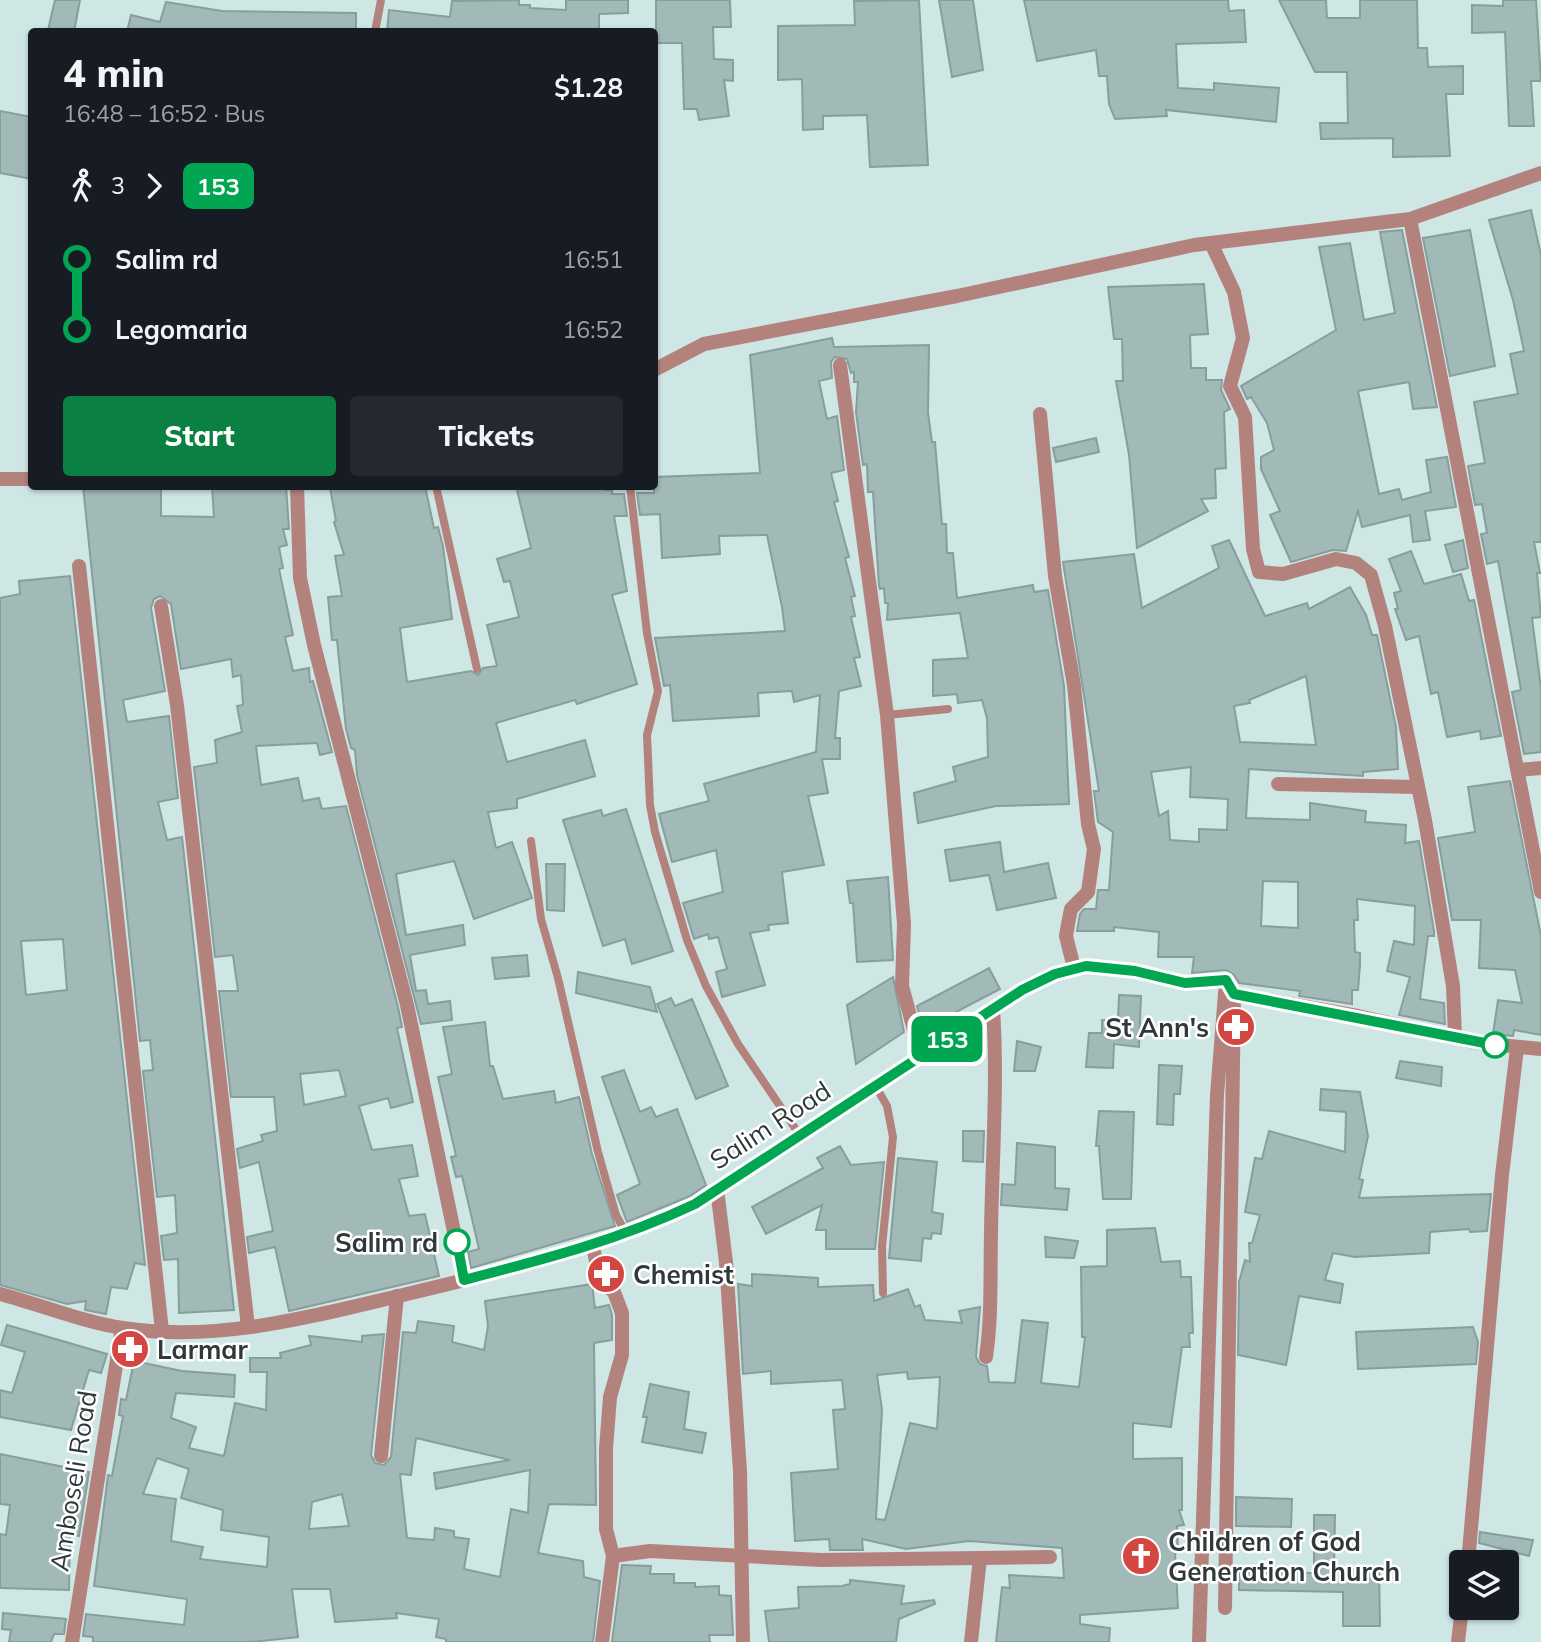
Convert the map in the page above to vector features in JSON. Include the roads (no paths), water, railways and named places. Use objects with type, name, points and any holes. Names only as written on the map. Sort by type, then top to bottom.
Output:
[{"type":"street","points":[[658,368],[704,344],[1211,243],[1410,219],[1541,173]]},
{"type":"street","points":[[1410,219],[1541,891]]},
{"type":"street","points":[[1211,243],[1234,292],[1243,338],[1230,386],[1245,417],[1253,549],[1259,572],[1283,574],[1336,559],[1356,563],[1371,575],[1385,626],[1453,986],[1455,1038]]},
{"type":"street","points":[[840,365],[887,715],[904,924],[902,986],[921,1056]]},
{"type":"street","points":[[1040,414],[1055,576],[1074,685],[1088,824],[1094,849],[1088,892],[1071,909],[1068,924],[1066,936],[1074,968]]},
{"type":"street","points":[[0,479],[28,479]]},
{"type":"street","points":[[298,490],[300,578],[314,645],[407,1005],[464,1280]]},
{"type":"street","points":[[79,566],[162,1331]]},
{"type":"street","points":[[161,606],[177,705],[248,1328]]},
{"type":"street","points":[[1519,770],[1541,768]]},
{"type":"street","points":[[1278,784],[1417,788]]},
{"type":"street","name":"Salim Road","points":[[0,1294],[122,1328],[220,1332],[310,1317],[593,1247],[695,1204],[993,1009],[1055,974],[1074,968],[1112,967],[1185,983],[1226,980]]},
{"type":"street","points":[[1225,1608],[1234,994],[1226,980]]},
{"type":"street","points":[[1199,1642],[1217,1095],[1226,980]]},
{"type":"street","points":[[1234,994],[1358,1016],[1455,1038],[1541,1049]]},
{"type":"street","points":[[986,1357],[992,1319],[991,1235],[996,1129],[993,1009]]},
{"type":"street","points":[[1469,1550],[1502,1175],[1517,1048]]},
{"type":"street","points":[[717,1189],[726,1262],[740,1471],[743,1642]]},
{"type":"street","points":[[593,1247],[600,1279],[614,1292],[622,1313],[622,1355],[610,1397],[606,1449],[606,1530],[613,1556],[602,1642]]},
{"type":"street","points":[[381,1456],[397,1296]]},
{"type":"street","name":"Amboseli Road","points":[[72,1642],[122,1328]]},
{"type":"street","points":[[613,1556],[650,1551],[821,1560],[1050,1557]]},
{"type":"street","points":[[971,1642],[979,1558]]},
{"type":"street","points":[[1458,1642],[1461,1620]]},
{"type":"lane","points":[[376,28],[381,0]]},
{"type":"lane","points":[[437,490],[477,669]]},
{"type":"lane","points":[[630,490],[647,633],[658,691],[647,735],[650,805],[655,832],[687,940],[706,986],[738,1044],[799,1134]]},
{"type":"lane","points":[[887,715],[948,709]]},
{"type":"lane","points":[[531,841],[541,919],[558,978],[598,1152],[616,1216],[626,1235]]},
{"type":"lane","points":[[875,1086],[887,1107],[893,1137],[882,1246],[883,1293]]},
{"type":"place","name":"St Ann's","points":[[1236,1027]]},
{"type":"place","name":"Salim rd","points":[[457,1242]]},
{"type":"place","name":"Chemist","points":[[606,1274]]},
{"type":"place","name":"Larmar","points":[[130,1349]]},
{"type":"place","name":"Children of God Generation Church","points":[[1141,1556]]}]
